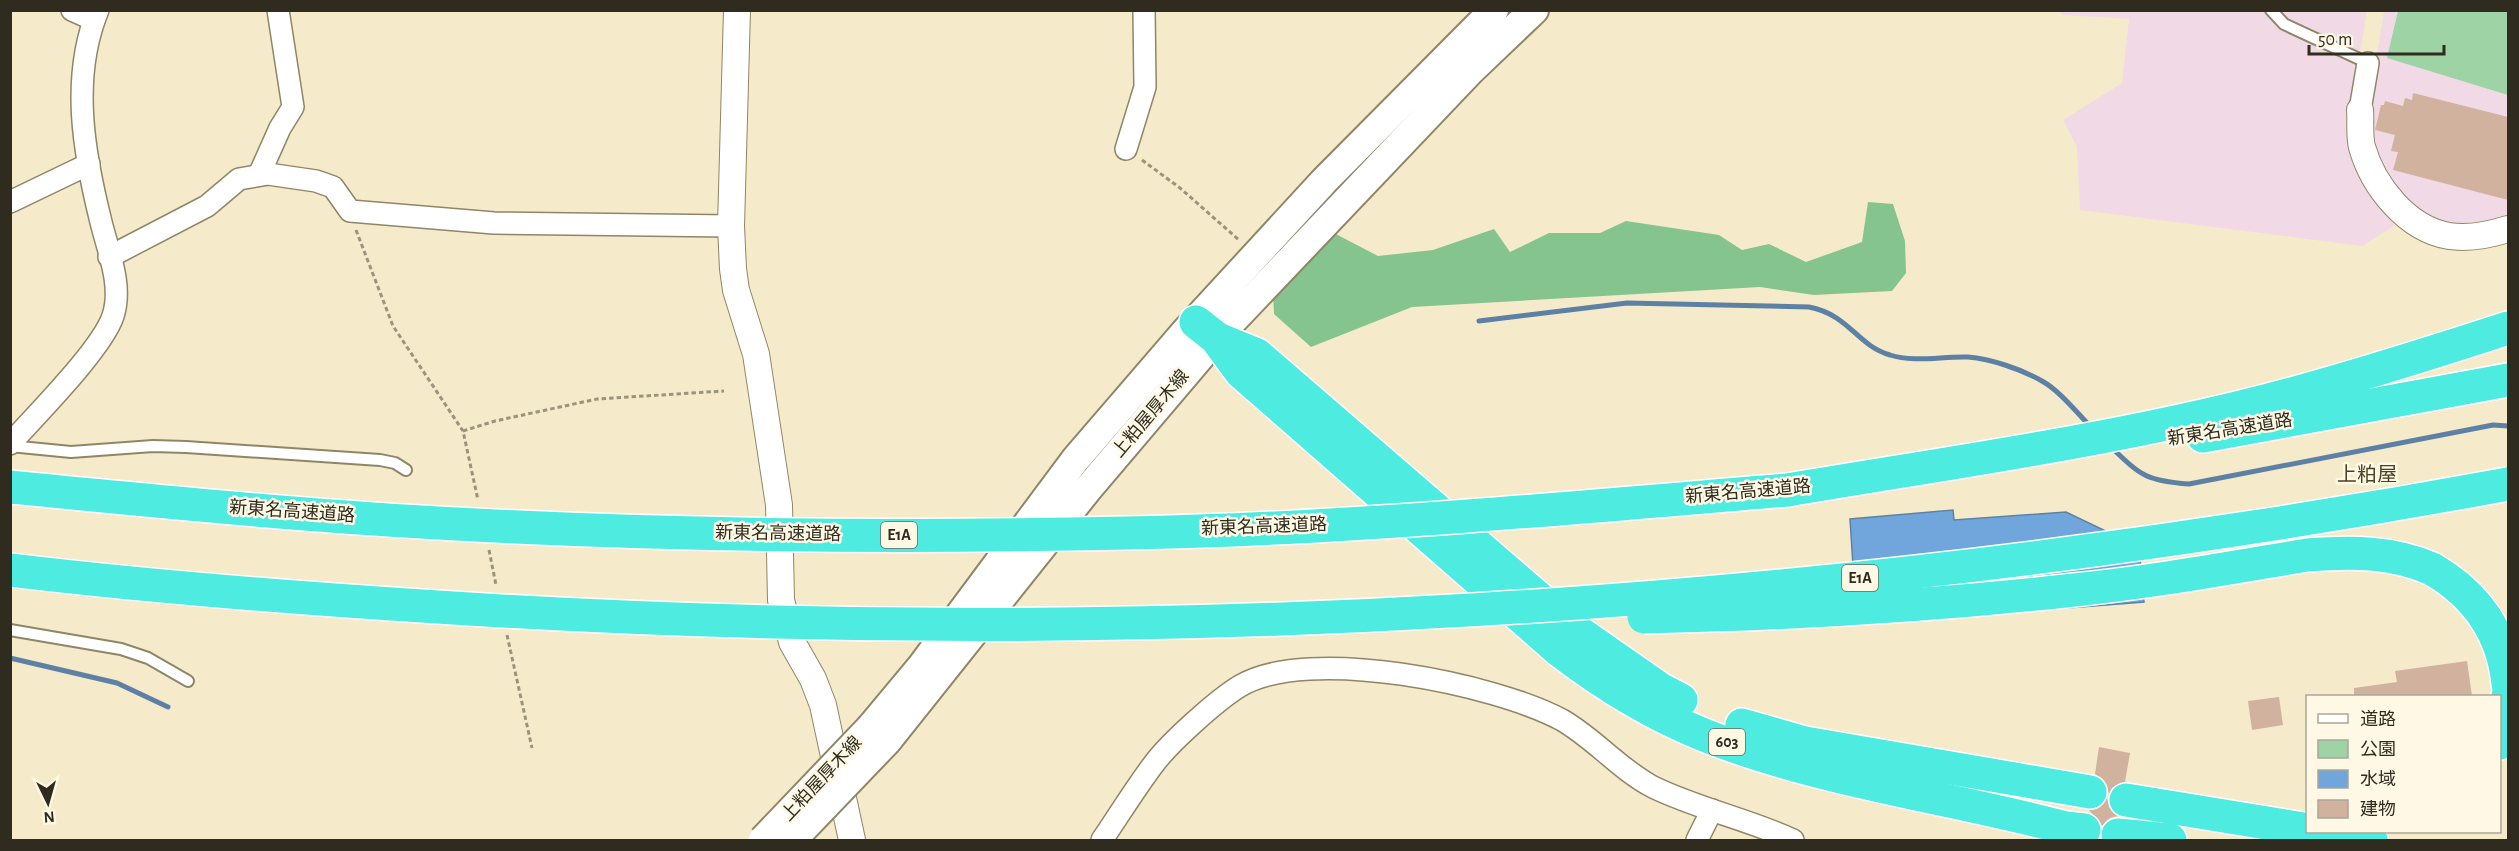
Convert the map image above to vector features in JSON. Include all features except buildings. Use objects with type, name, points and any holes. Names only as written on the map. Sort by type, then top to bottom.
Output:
[{"type":"highway","points":[[1788,490],[1987,456],[2179,420],[2264,401],[2508,328]]},
{"type":"highway","name":"603","points":[[1206,330],[1249,363],[1501,583],[1590,674],[1663,716],[1705,735],[1788,763],[2066,828],[2084,830]]},
{"type":"highway","name":"新東名高速道路","points":[[10,487],[207,506],[438,523],[662,532],[894,536],[1131,533],[1372,523],[1788,490],[2016,464],[2204,436],[2508,380]]},
{"type":"highway","name":"E1A","points":[[10,570],[299,598],[717,622],[1021,625],[1207,622],[1469,610],[1812,584],[2023,559],[2411,502],[2508,484]]},
{"type":"highway","points":[[1207,622],[1390,623],[1772,614],[1875,609],[2076,590],[2307,555],[2342,553],[2397,556],[2433,568],[2466,592],[2484,613],[2498,638],[2506,662],[2508,684]]},
{"type":"highway","name":"603","points":[[1501,583],[1574,629],[1660,689],[1719,719],[1805,743],[2090,792]]},
{"type":"highway","points":[[2501,736],[2507,716],[2508,696]]},
{"type":"highway","points":[[2126,800],[2306,831]]},
{"type":"highway","points":[[2321,833],[2371,840]]},
{"type":"highway","points":[[2118,835],[2170,840]]},
{"type":"main road","name":"上粕屋厚木線","points":[[1206,330],[1325,180],[1494,10]]},
{"type":"main road","name":"上粕屋厚木線","points":[[792,840],[879,734],[921,667],[1075,460],[1534,10]]},
{"type":"main road","name":"上粕屋厚木線","points":[[763,840],[879,734]]},
{"type":"street","points":[[10,445],[94,347],[113,316],[117,288],[88,164],[82,110],[85,55],[96,15],[72,10]]},
{"type":"street","points":[[259,175],[279,128],[293,107],[278,10]]},
{"type":"street","points":[[737,10],[731,226],[736,290],[756,354],[779,505],[781,600],[792,642],[813,679],[823,705],[852,840]]},
{"type":"street","points":[[1126,149],[1145,87],[1144,10]]},
{"type":"street","points":[[2368,63],[2360,110],[2361,146],[2375,178],[2394,205],[2423,225],[2447,236],[2475,237],[2508,229]]},
{"type":"street","points":[[10,202],[88,164]]},
{"type":"street","points":[[109,257],[207,206],[239,179],[259,175],[316,181],[333,187],[350,211],[494,223],[731,226]]},
{"type":"street","points":[[1102,840],[1154,763],[1215,704],[1242,685],[1268,675],[1303,670],[1368,671],[1411,676],[1508,699],[1560,720],[1578,730],[1624,768],[1653,786],[1793,840]]},
{"type":"street","points":[[1697,840],[1712,810]]},
{"type":"lane","points":[[2271,10],[2284,24],[2368,63]]},
{"type":"lane","points":[[10,445],[71,452],[153,446],[186,447],[380,460],[395,463],[406,470]]},
{"type":"lane","points":[[10,630],[121,649],[148,658],[188,681]]},
{"type":"path","points":[[1126,149],[1180,188],[1245,245]]},
{"type":"path","points":[[350,211],[393,326],[463,431],[480,511]]},
{"type":"path","points":[[463,431],[495,421],[597,399],[724,391]]},
{"type":"path","points":[[488,545],[498,590]]},
{"type":"path","points":[[505,624],[532,748]]},
{"type":"shaded area","points":[[2058,11],[2367,11],[2349,122],[2399,223],[2362,246],[2080,210],[2077,147],[2063,120],[2122,83],[2129,19],[2064,15]]},
{"type":"shaded area","points":[[2384,11],[2508,11],[2508,216],[2481,223],[2456,225],[2431,221],[2400,197],[2376,155],[2367,116]]},
{"type":"green space","points":[[2398,11],[2508,11],[2508,95],[2387,58]]},
{"type":"green space","points":[[1868,202],[1893,204],[1905,241],[1906,273],[1892,291],[1814,295],[1760,287],[1412,307],[1311,347],[1274,314],[1273,292],[1332,232],[1378,256],[1433,250],[1494,229],[1510,252],[1549,233],[1600,233],[1626,221],[1719,235],[1742,250],[1769,244],[1806,262],[1862,242]]},
{"type":"water","points":[[1953,510],[1954,520],[2066,512],[2139,547],[2144,602],[1877,623],[1855,597],[1850,519]]},
{"type":"waterway","points":[[1479,321],[1627,303],[1809,307],[1834,316],[1869,344],[1890,355],[1909,359],[1977,358],[2025,372],[2055,390],[2092,428]]},
{"type":"waterway","points":[[2111,447],[2138,471],[2154,479],[2189,484],[2493,425],[2508,426]]},
{"type":"waterway","points":[[10,658],[117,683],[168,707]]},
{"type":"district","name":"上粕屋","points":[[2367,475]]}]
